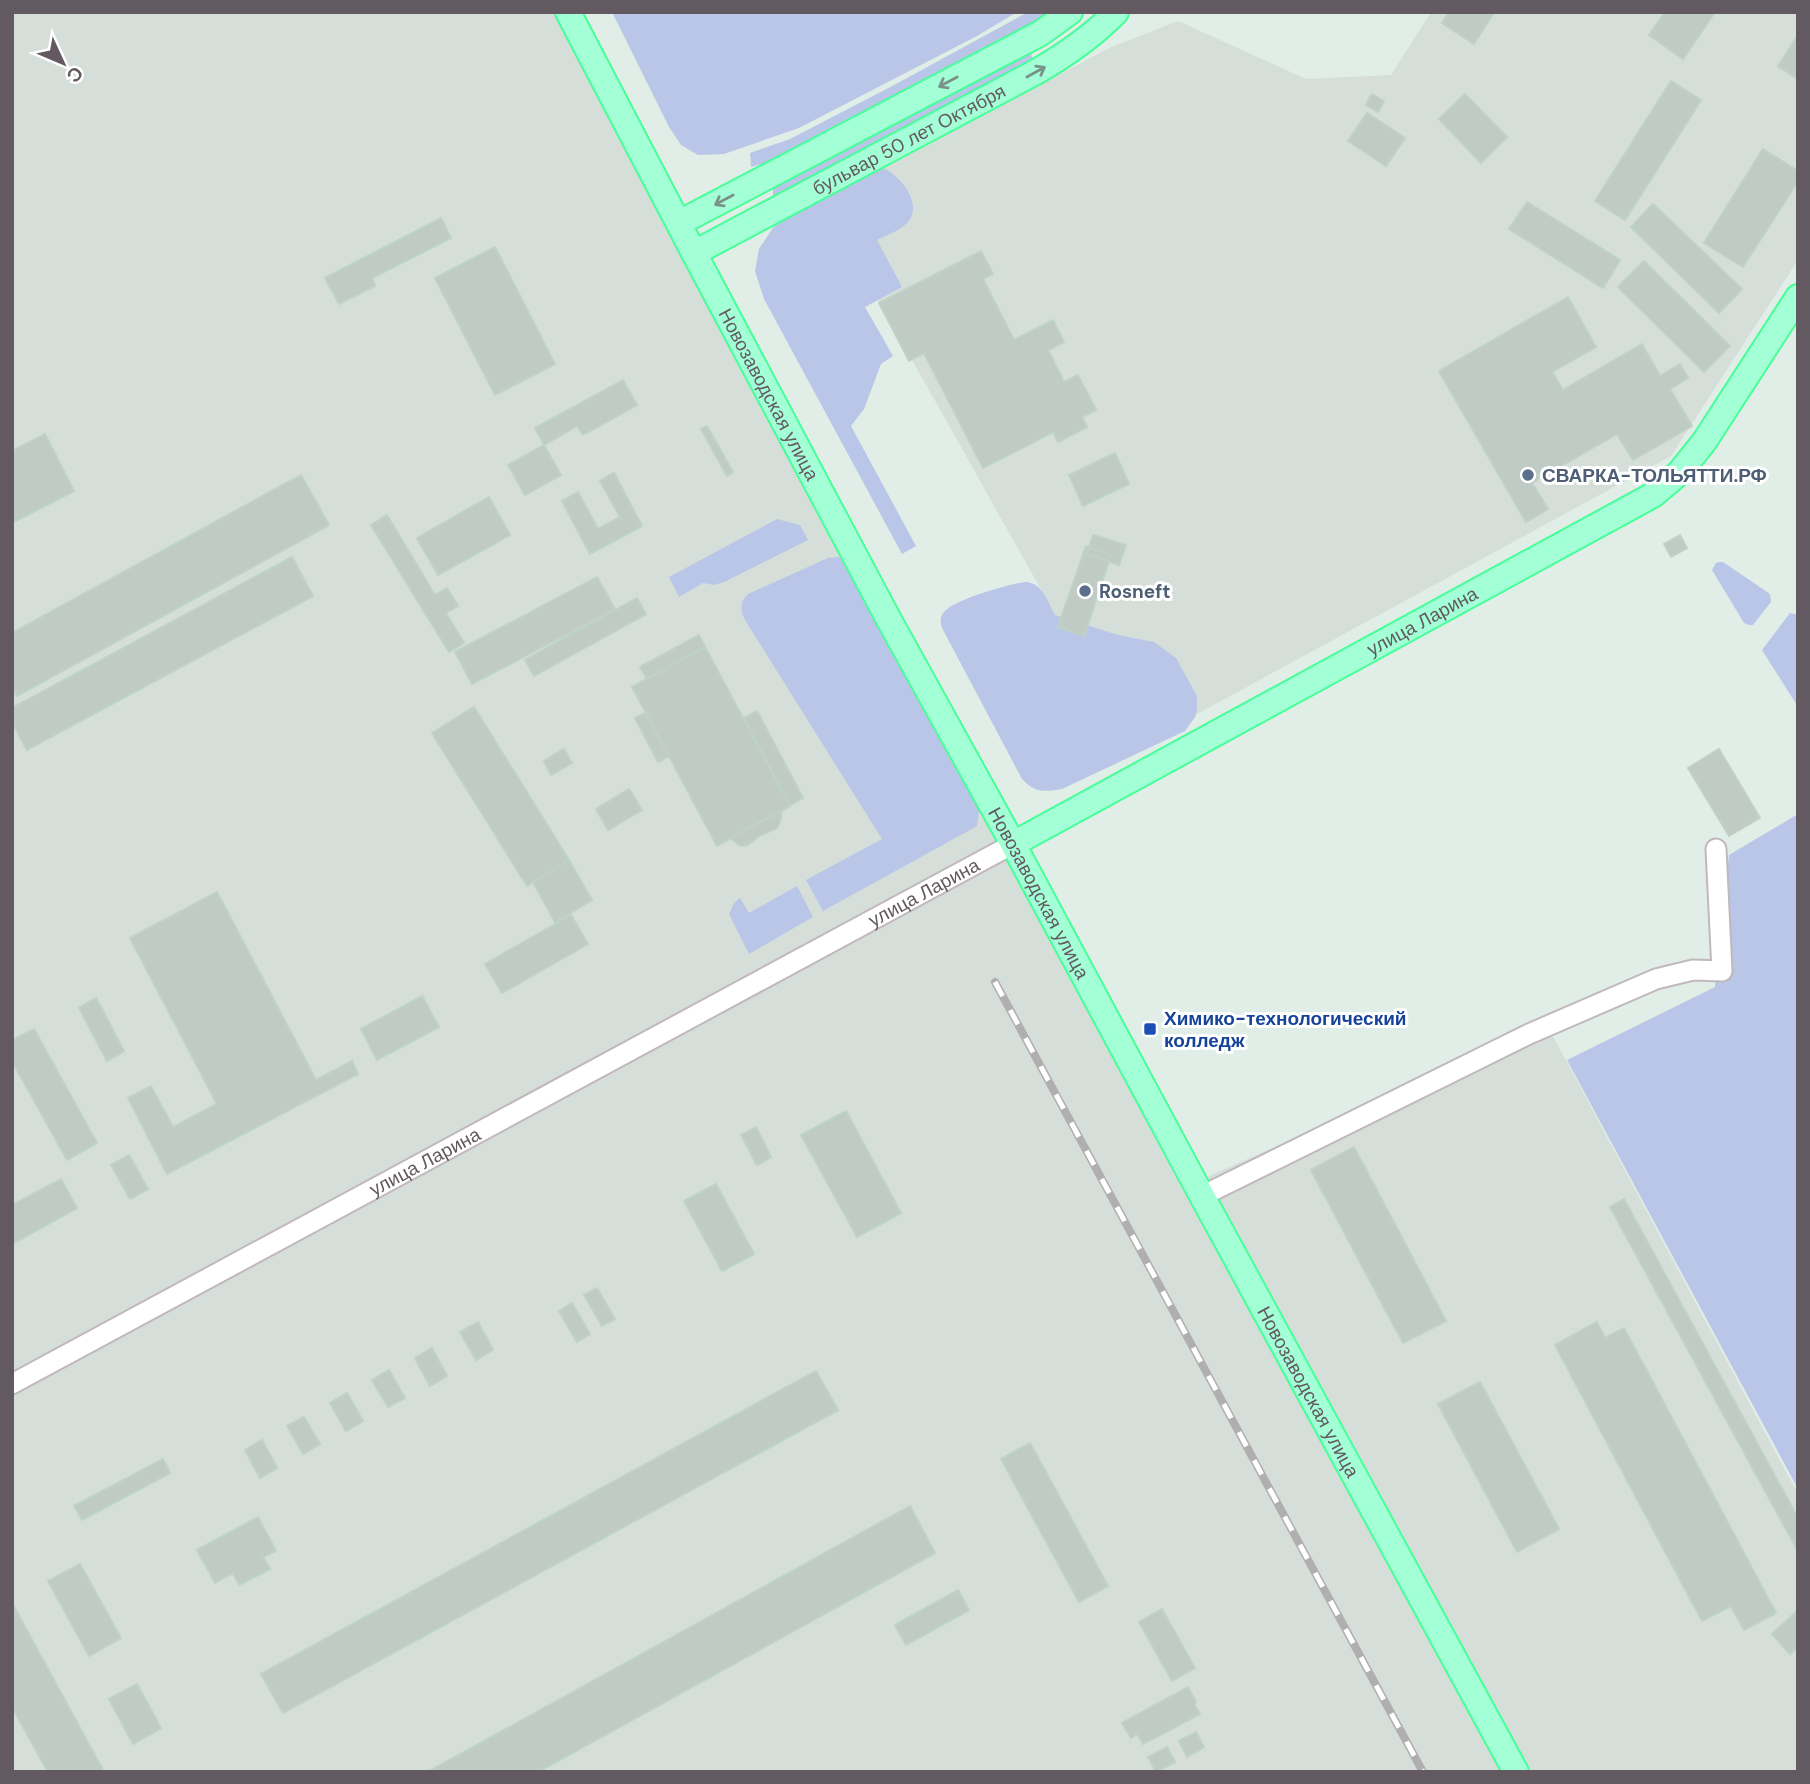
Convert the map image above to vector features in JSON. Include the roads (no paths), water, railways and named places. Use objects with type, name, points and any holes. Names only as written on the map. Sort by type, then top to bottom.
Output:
[{"type":"main road","name":"Новозаводская улица","points":[[568,12],[888,618],[1516,1772]]},
{"type":"main road","name":"бульвар 50 лет Октября","points":[[678,223],[1041,33],[1070,12]]},
{"type":"main road","name":"бульвар 50 лет Октября","points":[[694,253],[1053,62],[1100,30],[1116,12]]},
{"type":"main road","points":[[765,178],[758,188],[759,203],[777,208]]},
{"type":"main road","name":"улица Ларина","points":[[1013,844],[1653,495],[1679,472],[1704,442],[1798,297]]},
{"type":"street","name":"улица Ларина","points":[[12,1384],[1013,844]]},
{"type":"street","points":[[1202,1196],[1542,1028],[1656,979],[1693,970],[1722,971],[1716,849]]},
{"type":"railway","points":[[995,982],[1423,1772]]},
{"type":"place","name":"СВАРКА-ТОЛЬЯТТИ.РФ","points":[[1528,475]]},
{"type":"place","name":"Rosneft","points":[[1085,591]]},
{"type":"place","name":"Химико-технологический колледж","points":[[1150,1029]]}]
